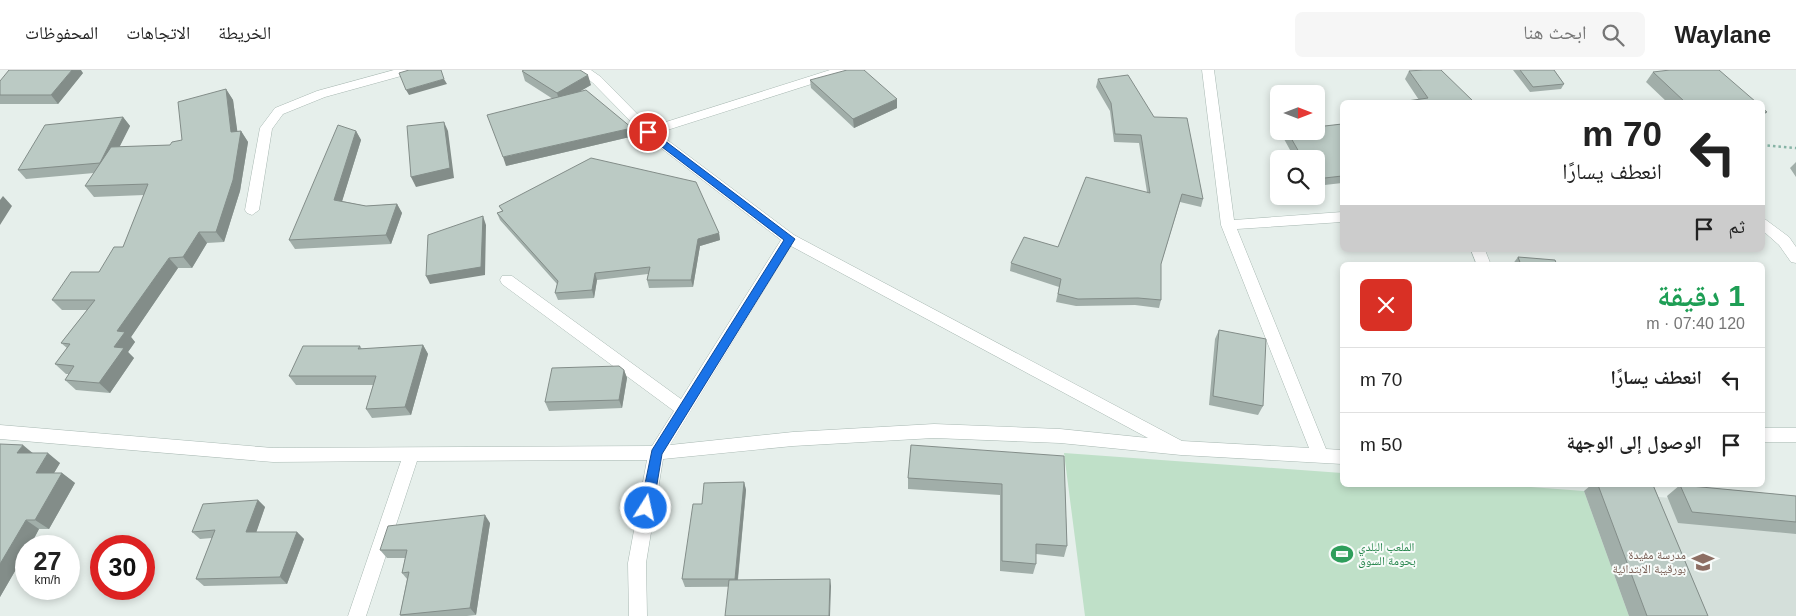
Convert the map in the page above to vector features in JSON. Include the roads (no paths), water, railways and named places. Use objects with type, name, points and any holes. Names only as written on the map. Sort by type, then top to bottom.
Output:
[{"type":"street","points":[[252,210],[266,128],[280,111],[321,94],[408,70]]},
{"type":"street","points":[[583,70],[597,80],[648,132],[790,239],[1181,448]]},
{"type":"street","points":[[648,132],[842,70]]},
{"type":"street","points":[[1208,70],[1228,225],[1320,455]]},
{"type":"street","points":[[1228,225],[1340,217]]},
{"type":"street","points":[[1765,224],[1784,240],[1796,258]]},
{"type":"street","points":[[638,616],[637,563],[656,453],[790,239]]},
{"type":"street","points":[[507,280],[683,409]]},
{"type":"street","points":[[0,432],[273,455],[411,455],[656,453],[793,439],[934,431],[1060,436],[1181,448],[1340,457]]},
{"type":"street","points":[[1765,435],[1796,435]]},
{"type":"street","points":[[357,616],[411,455]]},
{"type":"place","name":"الملعب البلدي بحومة السوق","points":[[1342,554]]},
{"type":"place","name":"مدرسة مفيدة بورقيبة الابتدائية","points":[[1703,562]]}]
